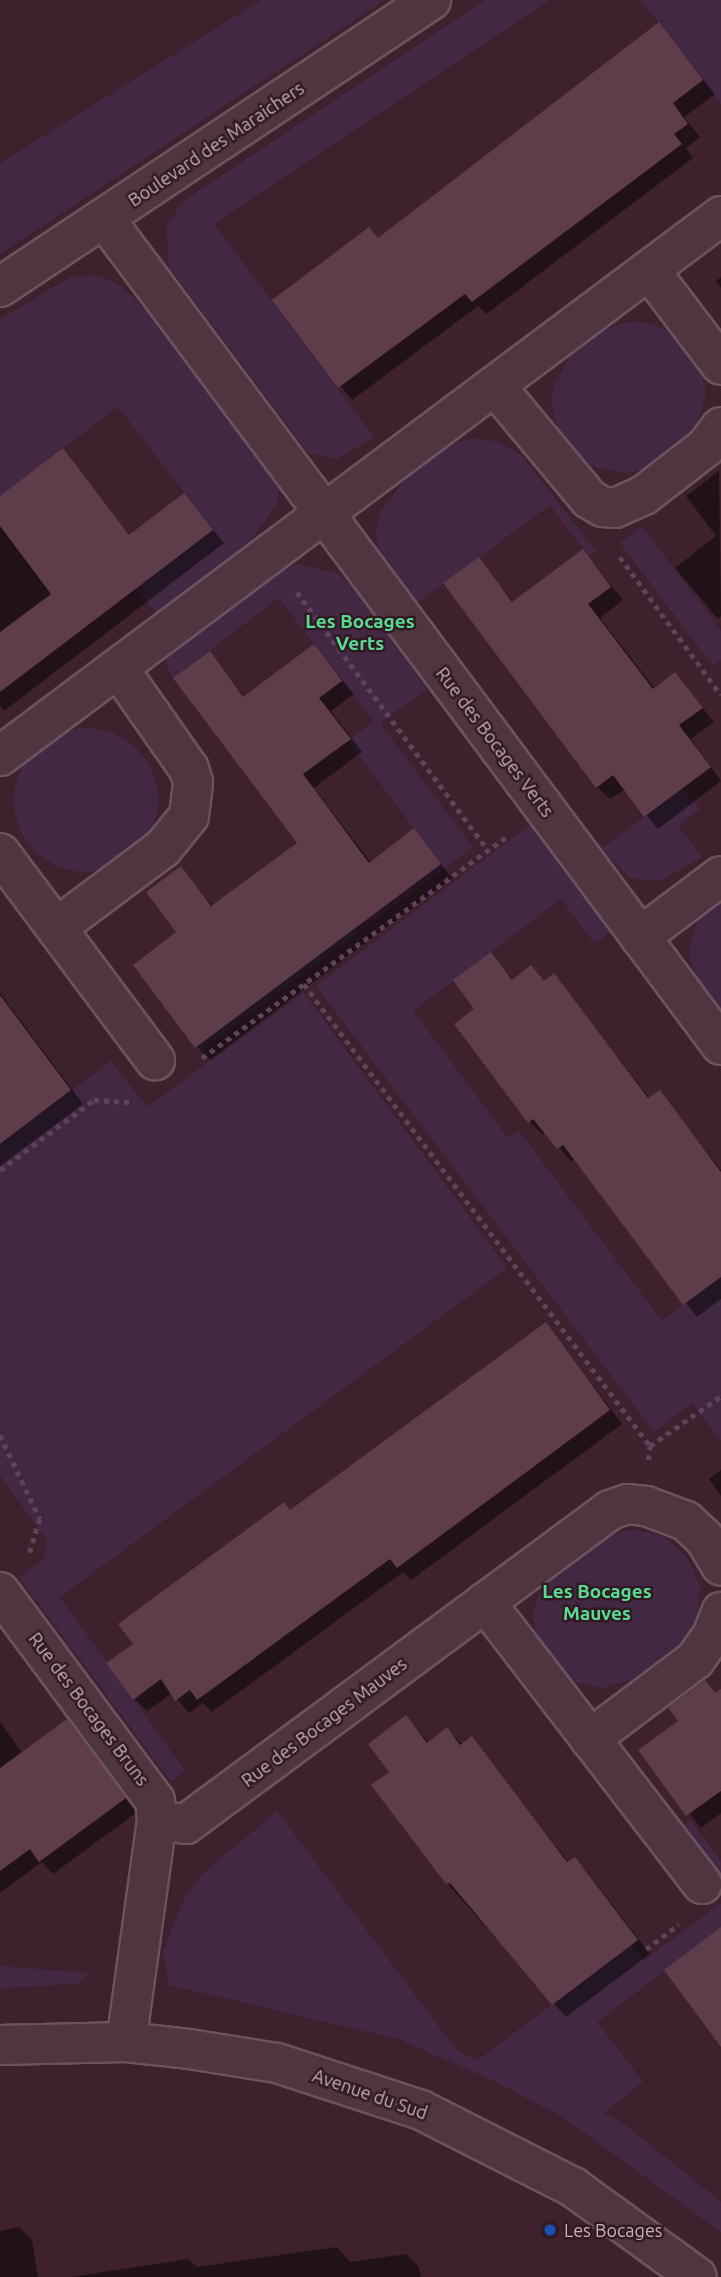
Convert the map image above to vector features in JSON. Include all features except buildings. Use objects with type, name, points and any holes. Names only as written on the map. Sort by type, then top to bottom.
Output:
[{"type":"street","name":"Boulevard des Maraichers","points":[[0,287],[431,0]]},
{"type":"street","points":[[0,756],[120,669],[721,216]]},
{"type":"street","name":"Rue des Bocages Verts","points":[[104,218],[721,1045]]},
{"type":"street","points":[[649,270],[721,365]]},
{"type":"street","points":[[495,386],[589,499],[603,507],[615,508],[644,495],[706,447],[721,428]]},
{"type":"street","points":[[56,928],[163,848],[189,816],[193,782],[189,769],[120,669]]},
{"type":"street","points":[[0,853],[155,1060]]},
{"type":"street","points":[[640,937],[721,876]]},
{"type":"street","name":"Rue des Bocages Mauves","points":[[157,1820],[186,1824],[610,1510],[641,1506],[686,1521],[705,1539],[721,1566]]},
{"type":"street","name":"Rue des Bocages Bruns","points":[[10,1579],[155,1801],[157,1820],[126,2042]]},
{"type":"street","points":[[485,1602],[702,1884]]},
{"type":"street","points":[[590,1739],[695,1660],[712,1636],[721,1612]]},
{"type":"street","name":"Avenue du Sud","points":[[0,2045],[126,2042],[276,2063],[421,2110],[573,2187],[697,2277]]},
{"type":"path","points":[[603,507],[606,537],[719,687],[721,695]]},
{"type":"path","points":[[270,555],[488,850]]},
{"type":"path","points":[[193,1065],[544,808]]},
{"type":"path","points":[[304,984],[650,1446],[641,1506]]},
{"type":"path","points":[[0,1170],[94,1101],[141,1102]]},
{"type":"path","points":[[650,1446],[721,1396]]},
{"type":"path","points":[[0,1435],[40,1519],[29,1557],[10,1579]]},
{"type":"shaded area","points":[[261,0],[385,0],[0,254],[0,163]]},
{"type":"shaded area","points":[[485,0],[550,0],[214,224],[374,437],[337,459],[308,453],[169,267],[166,227],[183,201]]},
{"type":"shaded area","points":[[641,0],[721,0],[721,105],[703,80]]},
{"type":"shaded area","points":[[99,276],[121,286],[160,325],[279,489],[277,503],[249,544],[156,613],[135,588],[187,496],[118,407],[0,496],[0,319],[71,277]]},
{"type":"shaded area","points":[[628,322],[645,322],[676,334],[698,360],[706,392],[698,424],[687,438],[646,469],[629,473],[596,468],[581,460],[559,435],[551,402],[554,386],[570,356],[596,333]]},
{"type":"shaded area","points":[[475,438],[499,442],[521,455],[596,551],[588,556],[550,505],[417,603],[380,557],[376,531],[380,512],[409,474],[450,445]]},
{"type":"shaded area","points":[[642,526],[721,631],[721,660],[713,666],[620,543]]},
{"type":"shaded area","points":[[297,564],[337,573],[357,591],[427,689],[380,723],[473,847],[199,1052],[195,1048],[441,864],[348,741],[373,721],[279,598],[173,678],[165,662],[175,649],[264,579]]},
{"type":"shaded area","points":[[86,728],[114,733],[137,749],[153,772],[158,800],[153,828],[137,851],[114,867],[86,872],[58,867],[35,851],[19,828],[14,800],[19,772],[35,749],[58,733]]},
{"type":"shaded area","points":[[683,788],[700,809],[678,826],[702,857],[660,881],[630,878],[601,849]]},
{"type":"shaded area","points":[[531,824],[613,931],[594,943],[561,899],[413,1011],[508,1138],[519,1131],[662,1321],[721,1277],[721,1441],[692,1403],[654,1432],[316,986]]},
{"type":"shaded area","points":[[721,893],[721,1015],[698,989],[689,952],[699,915]]},
{"type":"shaded area","points":[[304,993],[507,1268],[60,1597],[185,1771],[171,1782],[19,1577],[44,1559],[47,1540],[0,1476],[0,1144],[111,1061],[147,1107]]},
{"type":"shaded area","points":[[632,1529],[663,1536],[687,1557],[700,1586],[697,1619],[679,1645],[632,1680],[602,1688],[570,1681],[537,1646],[533,1614],[537,1598],[554,1572],[600,1538]]},
{"type":"shaded area","points":[[277,1811],[457,2051],[478,2060],[632,1945],[645,1960],[721,1903],[721,1928],[597,2022],[643,2082],[603,2113],[620,2121],[721,2202],[721,2232],[561,2116],[490,2079],[398,2039],[169,1985],[163,1952],[184,1899],[202,1874]]},
{"type":"shaded area","points":[[690,1820],[721,1861],[721,1888],[717,1892],[672,1834]]},
{"type":"shaded area","points":[[0,1966],[88,1973],[78,1984],[0,1988]]},
{"type":"place","name":"Les Bocages","points":[[550,2230]]},
{"type":"district","name":"Les Bocages Verts","points":[[360,633]]},
{"type":"district","name":"Les Bocages Mauves","points":[[597,1603]]}]
